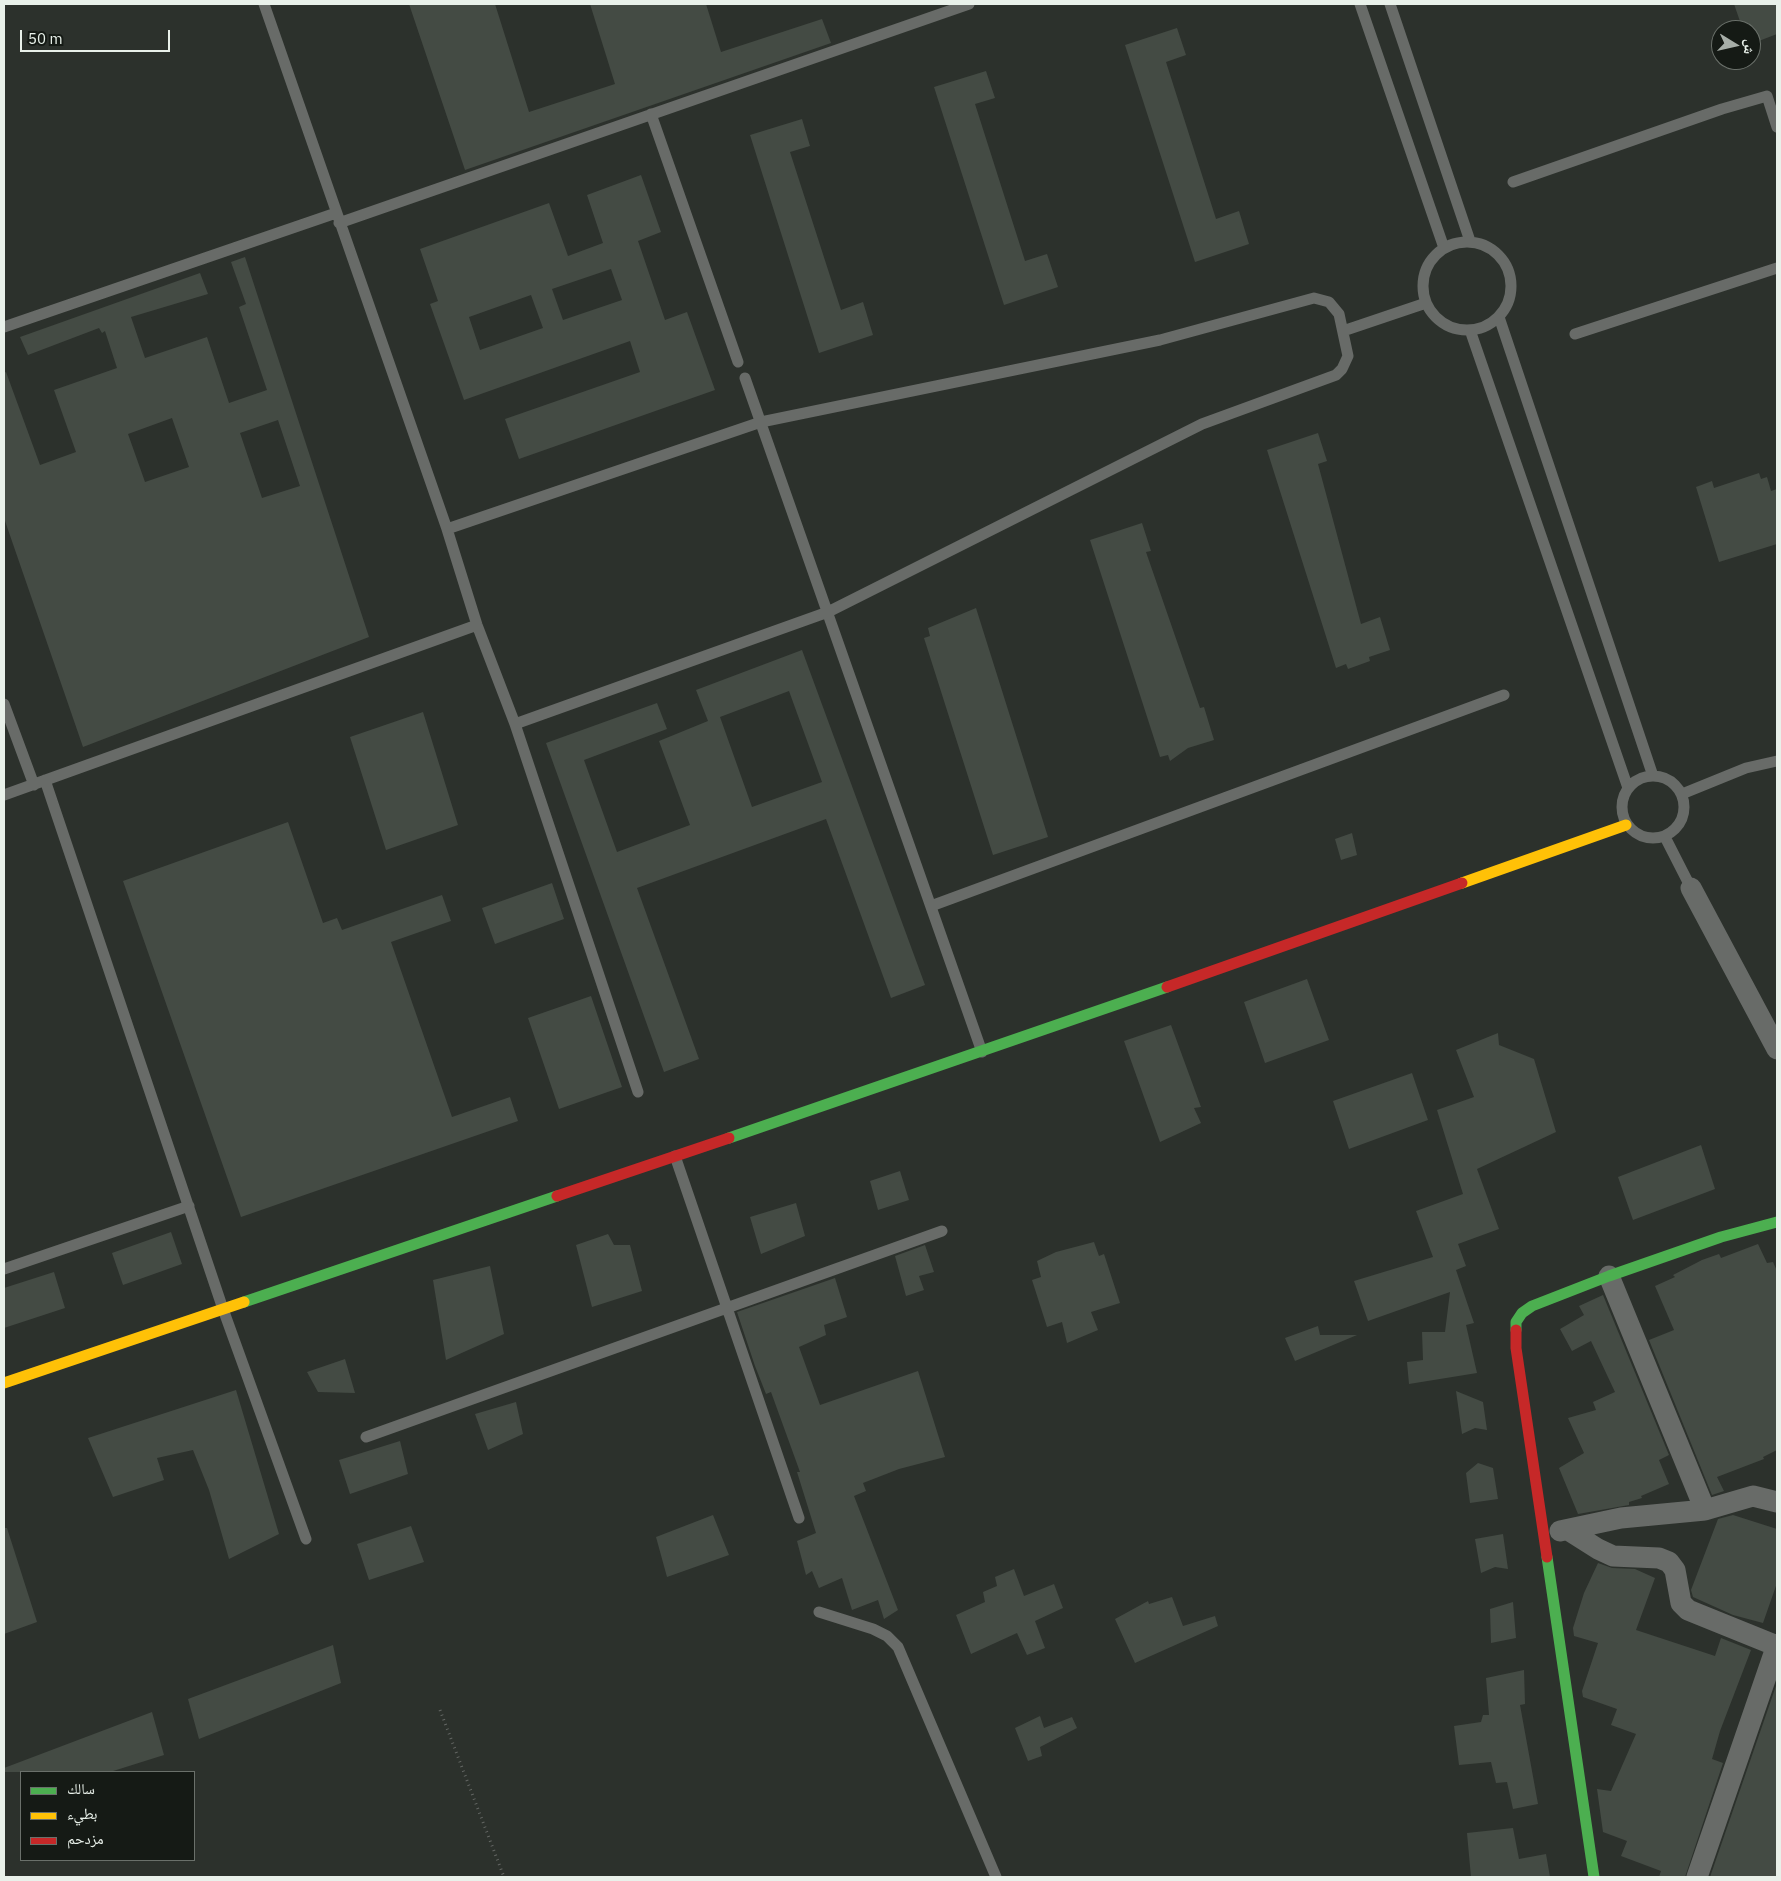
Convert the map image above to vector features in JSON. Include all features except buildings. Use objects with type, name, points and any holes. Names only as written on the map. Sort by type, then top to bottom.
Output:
[{"type":"street","points":[[4,1383],[982,1052],[1592,835],[1626,825]]},
{"type":"street","points":[[1691,888],[1777,1049]]},
{"type":"street","points":[[1594,1877],[1542,1534],[1516,1348],[1516,1322],[1522,1313],[1532,1306],[1609,1276],[1720,1237],[1777,1222]]},
{"type":"street","points":[[1609,1276],[1705,1510]]},
{"type":"street","points":[[1542,1534],[1621,1518],[1705,1510],[1753,1496],[1777,1502]]},
{"type":"street","points":[[1568,1530],[1613,1556],[1659,1558],[1669,1562],[1675,1570],[1681,1603],[1688,1610],[1777,1646],[1697,1877]]},
{"type":"lane","points":[[264,4],[446,529],[477,625],[515,724],[638,1092]]},
{"type":"lane","points":[[4,327],[651,114],[969,4]]},
{"type":"lane","points":[[1360,4],[1444,248]]},
{"type":"lane","points":[[1390,4],[1470,241]]},
{"type":"lane","points":[[1513,182],[1722,109],[1767,96],[1777,127]]},
{"type":"lane","points":[[651,114],[738,362]]},
{"type":"lane","points":[[1470,241],[1491,248],[1500,256],[1508,270],[1512,286],[1510,297],[1499,317],[1480,329],[1470,330],[1448,326],[1432,313],[1426,303],[1424,288],[1425,272],[1436,254],[1444,248],[1470,241]]},
{"type":"lane","points":[[1575,334],[1777,268]]},
{"type":"lane","points":[[446,529],[761,422],[1160,340],[1314,298],[1329,302],[1335,308],[1343,331],[1348,356],[1342,369],[1336,375],[1202,424],[828,612],[515,724]]},
{"type":"lane","points":[[1343,331],[1426,303]]},
{"type":"lane","points":[[1499,317],[1653,776]]},
{"type":"lane","points":[[1470,330],[1628,788]]},
{"type":"lane","points":[[745,378],[982,1052]]},
{"type":"lane","points":[[4,795],[477,625]]},
{"type":"lane","points":[[931,906],[1504,695]]},
{"type":"lane","points":[[4,704],[34,785]]},
{"type":"lane","points":[[1682,794],[1746,768],[1777,761]]},
{"type":"lane","points":[[1653,776],[1664,778],[1674,784],[1682,794],[1684,804],[1684,814],[1673,832],[1665,837],[1654,839],[1644,838],[1634,833],[1626,825],[1622,814],[1622,803],[1628,788],[1642,778],[1653,776]]},
{"type":"lane","points":[[45,780],[223,1309],[306,1539]]},
{"type":"lane","points":[[1665,837],[1691,888]]},
{"type":"lane","points":[[675,1156],[800,1518]]},
{"type":"lane","points":[[4,1269],[189,1206]]},
{"type":"lane","points":[[366,1437],[942,1231]]},
{"type":"lane","points":[[819,1612],[873,1629],[888,1636],[898,1647],[996,1877]]},
{"type":"path","points":[[440,1710],[504,1877]]},
{"type":"traffic: fast","points":[[729,1138],[1167,987]]},
{"type":"traffic: fast","points":[[244,1302],[557,1196]]},
{"type":"traffic: fast","points":[[1516,1330],[1516,1322],[1522,1313],[1532,1306],[1609,1276],[1721,1237],[1777,1222]]},
{"type":"traffic: fast","points":[[1547,1557],[1594,1877]]},
{"type":"traffic: slow","points":[[1462,883],[1626,825]]},
{"type":"traffic: slow","points":[[4,1383],[244,1302]]},
{"type":"traffic: jam","points":[[1167,987],[1462,883]]},
{"type":"traffic: jam","points":[[557,1196],[729,1138]]},
{"type":"traffic: jam","points":[[1516,1330],[1516,1348],[1547,1557]]}]
